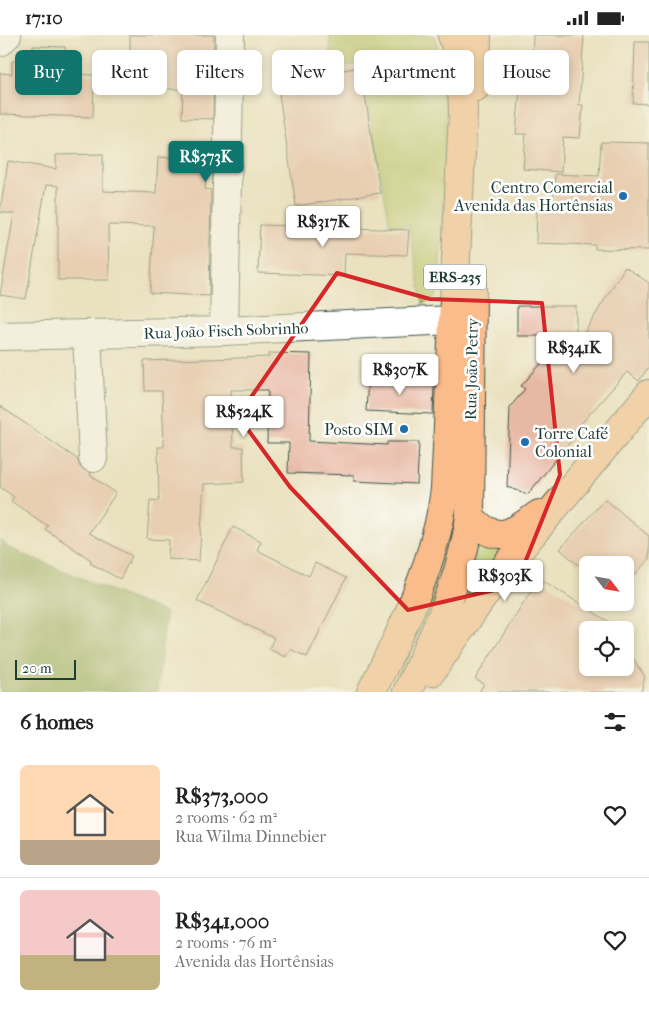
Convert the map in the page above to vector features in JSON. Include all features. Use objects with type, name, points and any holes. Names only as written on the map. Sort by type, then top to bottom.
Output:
[{"type":"main road","name":"Rua João Petry","points":[[371,692],[422,581],[434,549],[441,520],[445,489],[463,112],[462,80],[457,49],[452,35]]},
{"type":"main road","name":"Rua João Petry","points":[[407,692],[451,592],[466,548],[470,516],[477,35]]},
{"type":"main road","points":[[419,692],[441,655],[496,578],[649,394]]},
{"type":"main road","points":[[470,516],[487,532],[498,535],[508,533],[518,529],[566,494]]},
{"type":"street","points":[[0,42],[7,35]]},
{"type":"street","points":[[224,331],[230,35]]},
{"type":"street","name":"Rua João Fisch Sobrinho","points":[[0,336],[224,331],[453,320]]},
{"type":"street","points":[[87,334],[93,458]]},
{"type":"highlighted area","points":[[337,273],[430,299],[542,303],[560,475],[516,585],[408,610],[290,487],[238,416]]},
{"type":"green space","points":[[330,35],[433,35],[439,50],[354,50],[354,65],[344,66],[344,50],[330,50]]},
{"type":"green space","points":[[367,95],[447,95],[439,289],[434,299],[423,304],[409,226],[390,225]]},
{"type":"green space","points":[[451,528],[457,528],[450,564],[395,692],[389,692],[409,653],[434,592]]},
{"type":"green space","points":[[481,538],[510,542],[451,625]]},
{"type":"green space","points":[[0,539],[9,548],[166,613],[157,692],[0,692]]},
{"type":"building","points":[[130,35],[214,35],[214,50],[177,50],[177,89],[167,89],[167,50],[130,50]]},
{"type":"building","points":[[533,35],[584,35],[579,105],[583,105],[580,138],[563,137],[561,172],[523,169],[526,134],[516,134],[520,95],[569,95],[569,50],[532,50]]},
{"type":"building","points":[[635,42],[649,42],[649,104],[633,103]]},
{"type":"building","points":[[33,46],[65,47],[65,50],[33,50]]},
{"type":"building","points":[[12,61],[15,61],[15,95],[82,95],[82,75],[92,75],[93,117],[0,114],[0,73],[12,74]]},
{"type":"building","points":[[354,68],[354,95],[365,95],[380,193],[296,206],[279,95],[344,95],[344,70]]},
{"type":"building","points":[[183,95],[213,95],[213,119],[182,118]]},
{"type":"building","name":"Centro Comercial Avenida das Hortênsias","points":[[601,142],[649,143],[649,250],[595,249],[595,245],[536,243],[537,210],[553,211],[555,174],[599,176]]},
{"type":"building","points":[[103,154],[103,191],[156,193],[158,157],[207,160],[205,189],[211,190],[209,296],[150,293],[154,226],[108,225],[109,280],[58,280],[58,186],[46,185],[26,299],[0,295],[14,214],[0,212],[8,161],[56,169],[56,155]]},
{"type":"building","points":[[260,225],[409,230],[407,255],[345,253],[344,276],[258,273]]},
{"type":"building","points":[[625,267],[649,283],[649,366],[639,381],[627,372],[571,435],[574,437],[528,494],[507,487],[510,407],[525,389],[521,386],[566,336],[517,336],[517,306],[576,306],[576,346]]},
{"type":"building","points":[[269,353],[311,354],[309,441],[387,445],[387,442],[419,442],[417,484],[354,481],[354,475],[288,473],[289,443],[267,443],[268,390],[231,390],[233,447],[243,447],[244,482],[204,484],[199,561],[168,559],[169,540],[147,539],[150,500],[159,501],[158,447],[164,447],[162,391],[145,391],[144,361],[269,357]]},
{"type":"building","points":[[368,378],[434,381],[433,414],[366,411]]},
{"type":"building","points":[[0,406],[77,459],[80,467],[91,473],[90,475],[116,493],[89,533],[132,556],[120,579],[90,563],[91,560],[45,529],[48,526],[11,501],[14,497],[0,487]]},
{"type":"building","points":[[605,499],[649,536],[649,559],[634,576],[634,556],[579,556],[578,565],[560,549]]},
{"type":"building","points":[[233,527],[261,541],[257,550],[309,576],[315,563],[346,578],[307,657],[290,649],[285,657],[269,649],[274,638],[197,601]]},
{"type":"building","points":[[539,578],[579,603],[579,611],[592,611],[608,621],[579,621],[579,676],[634,676],[634,660],[645,677],[641,692],[479,692],[484,684],[475,679]]},
{"type":"place","name":"Centro Comercial Avenida das Hortênsias","points":[[623,196]]},
{"type":"place","name":"Posto SIM","points":[[404,429]]},
{"type":"place","name":"Torre Café Colonial","points":[[525,442]]}]
